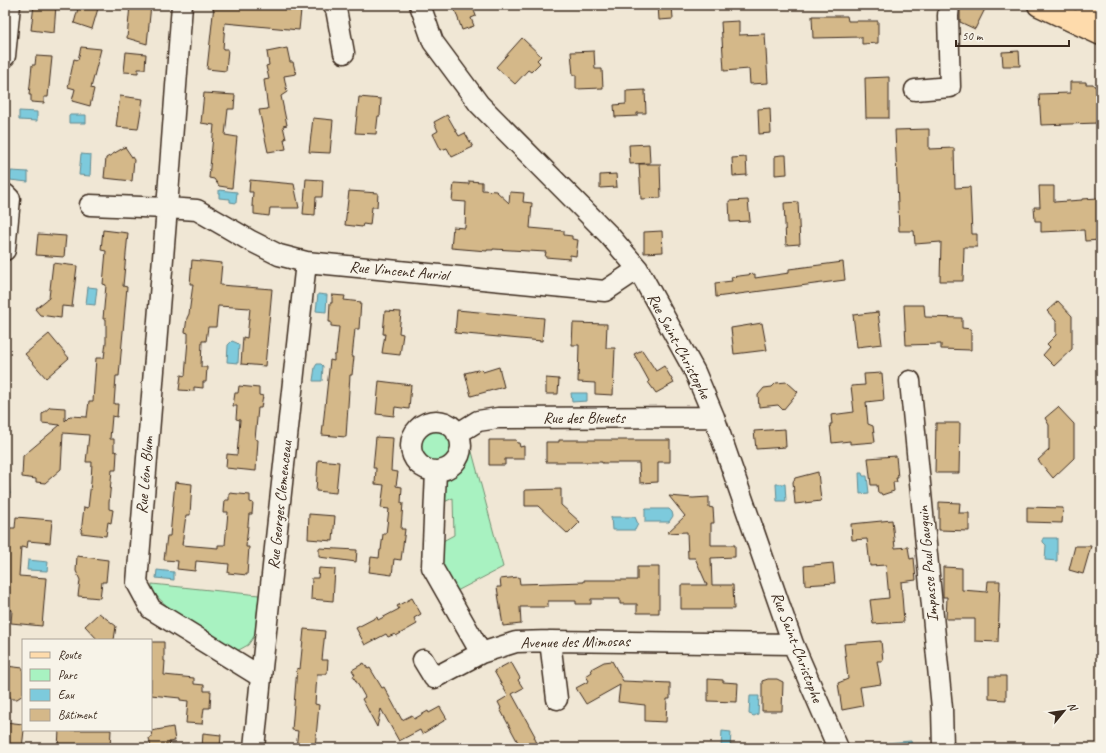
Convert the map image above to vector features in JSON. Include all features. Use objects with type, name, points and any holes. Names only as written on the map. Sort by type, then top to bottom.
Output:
[{"type":"main road","points":[[1039,5],[1101,34]]},
{"type":"main road","points":[[1086,5],[1101,12]]},
{"type":"street","points":[[5,56],[10,5]]},
{"type":"street","points":[[166,208],[182,5]]},
{"type":"street","points":[[333,5],[336,10],[344,53]]},
{"type":"street","name":"Rue Saint-Christophe","points":[[420,5],[433,42],[479,104],[609,235],[638,269],[695,372],[714,418],[793,644],[838,748]]},
{"type":"street","points":[[915,90],[950,87],[949,5]]},
{"type":"street","points":[[5,250],[7,196]]},
{"type":"street","name":"Rue Vincent Auriol","points":[[90,205],[197,210],[249,240],[279,255],[306,262],[605,291],[638,269]]},
{"type":"street","name":"Rue Léon Blum","points":[[166,208],[137,583],[151,609],[261,677]]},
{"type":"street","name":"Rue Georges Clemenceau","points":[[254,748],[306,262]]},
{"type":"street","name":"Impasse Paul Gauguin","points":[[910,381],[942,708],[943,748]]},
{"type":"street","name":"Rue des Bleuets","points":[[457,434],[478,421],[498,418],[714,418]]},
{"type":"street","points":[[436,422],[448,425],[457,434],[461,441],[461,449],[459,456],[450,467],[436,471],[427,470],[420,466],[414,459],[411,451],[411,442],[414,434],[424,425],[436,422]]},
{"type":"street","points":[[436,471],[432,567],[481,653]]},
{"type":"street","points":[[550,641],[558,699]]},
{"type":"street","name":"Avenue des Mimosas","points":[[423,660],[434,678],[481,653],[516,642],[550,641],[793,644]]},
{"type":"green space","points":[[433,430],[439,430],[448,434],[452,446],[448,458],[439,462],[433,462],[424,458],[420,449],[420,443],[424,434]]},
{"type":"green space","points":[[471,448],[503,567],[453,593],[440,570],[441,542],[454,535],[453,498],[442,503],[443,490],[447,479],[464,464]]},
{"type":"green space","points":[[152,584],[259,595],[255,635],[248,645],[237,651],[204,633],[178,615],[158,597],[152,588]]},
{"type":"water","points":[[19,111],[37,112],[37,121],[19,120]]},
{"type":"water","points":[[69,115],[86,115],[86,123],[69,123]]},
{"type":"water","points":[[81,154],[91,155],[90,176],[79,175]]},
{"type":"water","points":[[11,171],[28,172],[28,182],[10,180]]},
{"type":"water","points":[[219,190],[237,192],[236,203],[230,202],[230,199],[219,198]]},
{"type":"water","points":[[88,287],[97,288],[95,305],[86,304]]},
{"type":"water","points":[[318,294],[327,295],[326,312],[316,311]]},
{"type":"water","points":[[232,341],[239,345],[238,363],[227,362],[228,345]]},
{"type":"water","points":[[317,364],[321,364],[323,366],[322,381],[313,381],[315,367]]},
{"type":"water","points":[[571,393],[587,393],[587,401],[572,402]]},
{"type":"water","points":[[5,467],[10,494],[5,495]]},
{"type":"water","points":[[859,473],[862,473],[863,476],[867,476],[869,493],[860,494]]},
{"type":"water","points":[[776,484],[785,484],[786,501],[777,501]]},
{"type":"water","points":[[645,509],[669,509],[673,516],[669,522],[645,522]]},
{"type":"water","points":[[611,517],[635,517],[638,524],[635,530],[612,530]]},
{"type":"water","points":[[1043,538],[1057,538],[1057,561],[1045,560],[1046,545],[1043,542]]},
{"type":"water","points":[[28,560],[48,562],[47,571],[27,570]]},
{"type":"water","points":[[157,570],[174,572],[174,580],[156,578]]},
{"type":"water","points":[[750,696],[759,696],[758,714],[754,716],[749,714]]},
{"type":"water","points":[[722,731],[731,732],[730,748],[721,748]]},
{"type":"water","points":[[911,741],[912,748],[884,748],[886,743]]},
{"type":"building","points":[[34,5],[56,5],[54,33],[31,30]]},
{"type":"building","points":[[79,5],[99,5],[92,29],[74,23]]},
{"type":"building","points":[[130,5],[151,5],[147,44],[127,38]]},
{"type":"building","points":[[214,5],[287,5],[287,8],[301,10],[299,30],[225,23],[223,49],[228,49],[226,71],[207,69]]},
{"type":"building","points":[[461,5],[472,5],[476,16],[471,18],[474,26],[462,30],[454,7]]},
{"type":"building","points":[[658,5],[672,5],[673,19],[659,20]]},
{"type":"building","points":[[960,5],[987,5],[975,29],[960,22]]},
{"type":"building","points":[[812,16],[847,16],[848,21],[878,21],[878,43],[862,44],[862,37],[813,38]]},
{"type":"building","points":[[739,21],[739,35],[765,34],[768,83],[750,84],[749,69],[724,71],[721,22]]},
{"type":"building","points":[[522,38],[541,56],[537,60],[540,63],[531,72],[528,70],[515,84],[496,67]]},
{"type":"building","points":[[81,47],[101,49],[91,88],[94,89],[90,106],[72,101],[75,89],[68,87],[74,59],[78,60]]},
{"type":"building","points":[[287,48],[290,62],[293,62],[296,74],[284,76],[287,92],[281,96],[287,125],[283,126],[286,139],[284,139],[286,149],[268,152],[259,110],[268,109],[264,80],[269,79],[266,66],[269,65],[267,52]]},
{"type":"building","points":[[594,51],[595,69],[602,69],[603,88],[576,89],[576,75],[573,75],[571,52]]},
{"type":"building","points":[[1019,51],[1020,66],[1003,66],[1002,52]]},
{"type":"building","points":[[126,52],[146,54],[145,69],[138,69],[138,73],[124,72]]},
{"type":"building","points":[[36,56],[52,57],[48,97],[44,97],[44,103],[31,102],[31,95],[29,95],[32,65],[35,65]]},
{"type":"building","points":[[889,77],[889,118],[866,118],[865,78]]},
{"type":"building","points":[[1070,82],[1086,82],[1086,84],[1093,84],[1096,86],[1098,123],[1041,125],[1039,94],[1070,93]]},
{"type":"building","points":[[645,90],[646,113],[637,113],[637,116],[615,117],[614,105],[626,104],[626,91]]},
{"type":"building","points":[[204,93],[235,95],[234,109],[228,109],[225,135],[237,137],[232,188],[219,186],[214,179],[209,178],[214,125],[201,123]]},
{"type":"building","points":[[120,96],[143,99],[138,129],[116,127]]},
{"type":"building","points":[[359,97],[381,99],[380,116],[378,116],[376,134],[355,133]]},
{"type":"building","points":[[770,108],[771,133],[759,134],[758,109]]},
{"type":"building","points":[[447,115],[459,136],[465,133],[473,147],[452,157],[447,148],[441,150],[433,134],[438,131],[434,122]]},
{"type":"building","points":[[313,118],[333,120],[330,153],[309,152]]},
{"type":"building","points":[[929,129],[929,149],[954,148],[955,188],[970,187],[972,234],[977,234],[977,247],[964,247],[963,281],[940,281],[941,242],[915,244],[914,231],[899,231],[895,130]]},
{"type":"building","points":[[649,144],[650,163],[630,164],[629,145]]},
{"type":"building","points":[[125,147],[134,160],[132,181],[104,178],[106,158]]},
{"type":"building","points":[[786,155],[787,174],[775,175],[775,156]]},
{"type":"building","points":[[746,157],[747,175],[733,176],[732,158]]},
{"type":"building","points":[[639,164],[660,164],[661,198],[641,199]]},
{"type":"building","points":[[616,174],[617,187],[600,188],[600,175]]},
{"type":"building","points":[[306,179],[323,180],[322,197],[316,197],[315,215],[303,214]]},
{"type":"building","points":[[250,180],[294,184],[299,208],[270,208],[269,216],[254,214],[254,206],[252,206],[253,192],[249,192]]},
{"type":"building","points":[[469,181],[482,182],[482,190],[496,191],[509,203],[510,192],[524,193],[523,202],[532,203],[530,228],[564,231],[564,235],[572,236],[572,239],[578,240],[576,256],[570,255],[570,259],[545,257],[546,252],[493,249],[487,251],[451,248],[453,227],[465,228],[466,202],[452,201],[454,183],[469,184]]},
{"type":"building","points":[[1039,186],[1054,186],[1054,202],[1099,198],[1101,206],[1101,240],[1085,241],[1084,230],[1041,232],[1041,221],[1035,221],[1034,207],[1040,207]]},
{"type":"building","points":[[349,191],[378,193],[377,207],[372,207],[370,225],[363,224],[362,227],[345,225]]},
{"type":"building","points":[[748,200],[750,221],[730,222],[729,201]]},
{"type":"building","points":[[798,202],[800,244],[786,245],[784,203]]},
{"type":"building","points":[[103,230],[128,233],[123,286],[127,287],[119,376],[116,376],[114,404],[118,404],[117,417],[112,416],[110,439],[114,439],[114,451],[117,452],[116,470],[112,470],[109,509],[113,510],[111,523],[108,522],[106,536],[81,533],[84,507],[88,508],[91,482],[92,462],[86,462],[89,435],[63,433],[61,469],[45,483],[36,482],[36,479],[22,477],[23,456],[60,425],[42,423],[42,414],[50,407],[65,408],[65,421],[70,416],[87,417],[89,401],[93,401],[96,358],[104,358],[106,342],[106,319],[103,319],[106,285],[103,284],[106,251],[101,250]]},
{"type":"building","points":[[662,231],[663,252],[644,253],[644,232]]},
{"type":"building","points":[[38,234],[66,236],[64,257],[36,255]]},
{"type":"building","points":[[192,260],[222,263],[220,285],[272,289],[265,366],[241,364],[243,337],[247,338],[250,308],[218,306],[216,327],[208,327],[206,341],[202,341],[201,367],[207,367],[206,382],[203,382],[203,388],[194,387],[194,391],[179,390],[181,375],[185,376],[188,333],[185,332],[193,284],[190,284]]},
{"type":"building","points":[[843,262],[845,280],[716,297],[715,283],[732,281],[731,277],[755,274],[755,278],[789,273],[789,269]]},
{"type":"building","points":[[53,263],[77,266],[72,307],[62,306],[61,318],[40,315],[35,309],[49,298]]},
{"type":"building","points":[[332,295],[345,296],[344,300],[361,302],[359,329],[355,329],[352,357],[354,357],[352,375],[350,375],[346,437],[322,435],[330,360],[334,361],[334,355],[336,355],[339,327],[331,326],[331,322],[329,322]]},
{"type":"building","points":[[1058,301],[1072,316],[1072,349],[1054,366],[1043,355],[1050,347],[1047,344],[1056,335],[1056,321],[1047,311]]},
{"type":"building","points":[[904,305],[924,305],[925,317],[962,318],[962,328],[971,329],[971,350],[941,349],[941,344],[906,345]]},
{"type":"building","points":[[457,310],[544,318],[542,341],[455,333]]},
{"type":"building","points":[[385,311],[401,312],[399,333],[403,334],[400,355],[382,353],[385,334],[383,334]]},
{"type":"building","points":[[878,312],[882,344],[857,347],[853,315]]},
{"type":"building","points":[[573,323],[607,324],[606,348],[615,348],[613,395],[595,394],[595,383],[578,382],[579,345],[572,345]]},
{"type":"building","points":[[762,323],[767,350],[734,354],[731,328]]},
{"type":"building","points":[[49,334],[69,358],[46,378],[25,354]]},
{"type":"building","points":[[642,350],[656,371],[664,366],[674,383],[656,393],[648,382],[649,381],[634,354]]},
{"type":"building","points":[[499,367],[504,387],[471,396],[465,373],[482,369],[483,372]]},
{"type":"building","points":[[882,373],[884,400],[866,402],[868,424],[873,426],[875,442],[850,444],[850,441],[832,443],[830,424],[832,424],[831,415],[854,412],[851,386],[865,385],[864,374]]},
{"type":"building","points":[[546,378],[559,379],[558,394],[546,394]]},
{"type":"building","points":[[379,381],[411,385],[409,409],[395,407],[394,416],[376,414]]},
{"type":"building","points":[[787,382],[798,392],[783,410],[778,405],[759,407],[758,395],[764,388],[772,387],[776,383]]},
{"type":"building","points":[[239,386],[259,388],[259,395],[263,396],[261,408],[258,408],[255,439],[258,440],[256,471],[226,468],[227,454],[237,455],[240,420],[236,419],[237,406],[233,406],[235,393],[238,393]]},
{"type":"building","points":[[1058,407],[1074,424],[1074,458],[1053,478],[1038,460],[1049,450],[1049,425],[1045,418]]},
{"type":"building","points":[[936,423],[960,423],[959,473],[935,473]]},
{"type":"building","points":[[785,429],[786,447],[756,449],[754,431]]},
{"type":"building","points":[[376,437],[393,438],[391,471],[398,472],[396,486],[402,487],[401,503],[403,503],[401,529],[405,529],[401,560],[394,559],[392,575],[369,572],[371,557],[379,558],[383,534],[386,534],[389,509],[381,508],[384,485],[375,484],[376,468],[373,468]]},
{"type":"building","points":[[489,440],[516,440],[520,447],[524,446],[524,459],[505,459],[505,465],[489,465]]},
{"type":"building","points":[[559,440],[670,440],[670,462],[658,462],[658,482],[640,483],[639,463],[546,462],[546,442],[559,442]]},
{"type":"building","points":[[896,456],[898,478],[896,478],[897,482],[893,482],[894,491],[882,495],[881,493],[878,493],[877,485],[871,485],[868,458]]},
{"type":"building","points":[[318,460],[339,462],[336,493],[316,491]]},
{"type":"building","points":[[818,472],[821,501],[795,504],[793,482],[795,478]]},
{"type":"building","points":[[175,482],[192,484],[190,515],[186,515],[182,545],[218,548],[218,545],[225,545],[228,512],[224,512],[225,500],[229,500],[229,493],[250,495],[250,502],[253,503],[252,514],[249,514],[246,547],[249,547],[247,575],[228,573],[229,564],[196,561],[195,571],[177,569],[178,561],[164,560],[167,536],[170,536]]},
{"type":"building","points":[[561,489],[561,505],[580,522],[568,534],[538,506],[525,506],[525,490]]},
{"type":"building","points":[[669,496],[693,498],[709,497],[709,507],[713,508],[714,523],[711,523],[711,545],[735,545],[735,557],[711,558],[712,585],[733,585],[734,609],[681,609],[681,585],[707,585],[695,558],[688,558],[687,532],[667,533],[685,516]]},
{"type":"building","points":[[939,502],[960,503],[959,513],[969,513],[969,531],[939,530]]},
{"type":"building","points":[[1027,507],[1063,508],[1062,523],[1027,522]]},
{"type":"building","points":[[309,514],[335,516],[333,541],[308,539]]},
{"type":"building","points":[[16,517],[52,520],[50,543],[28,541],[27,548],[21,547],[19,576],[46,578],[42,626],[11,623],[12,610],[5,610],[7,575],[5,575],[5,528],[15,528]]},
{"type":"building","points":[[892,520],[895,548],[908,547],[910,559],[914,558],[916,580],[901,582],[904,622],[873,624],[870,600],[889,598],[886,565],[870,566],[867,539],[852,540],[851,524]]},
{"type":"building","points":[[1075,546],[1091,546],[1083,574],[1069,570]]},
{"type":"building","points":[[319,548],[357,550],[356,562],[319,557]]},
{"type":"building","points":[[77,556],[108,560],[106,582],[102,582],[100,598],[78,596],[80,580],[76,571]]},
{"type":"building","points":[[833,563],[835,583],[805,585],[804,566]]},
{"type":"building","points":[[637,567],[659,567],[659,613],[637,613],[637,604],[620,604],[620,599],[591,599],[591,604],[576,604],[576,601],[548,601],[548,607],[520,607],[521,624],[503,626],[497,587],[501,587],[500,579],[519,577],[520,584],[584,582],[584,580],[637,580]]},
{"type":"building","points":[[943,567],[962,568],[962,590],[987,592],[988,581],[1000,581],[998,642],[975,641],[975,619],[946,619],[947,597],[943,597]]},
{"type":"building","points":[[319,568],[335,569],[333,601],[311,599],[312,578],[318,578]]},
{"type":"building","points":[[412,598],[421,614],[414,618],[417,624],[396,636],[395,634],[388,637],[386,634],[365,645],[356,628],[377,617],[378,620],[399,609],[397,606]]},
{"type":"building","points":[[99,613],[116,626],[114,639],[97,639],[85,626]]},
{"type":"building","points":[[304,629],[325,631],[322,660],[328,660],[327,674],[317,674],[315,704],[319,705],[315,748],[296,748],[298,731],[292,730],[297,668],[300,669]]},
{"type":"building","points":[[881,641],[883,661],[877,661],[881,684],[860,687],[863,706],[842,710],[838,683],[848,679],[844,644]]},
{"type":"building","points":[[152,642],[164,642],[164,675],[194,678],[194,684],[204,685],[204,691],[211,691],[210,708],[204,708],[202,724],[186,723],[188,701],[180,700],[180,698],[152,695]]},
{"type":"building","points":[[612,661],[623,681],[670,683],[670,699],[667,699],[666,722],[645,721],[645,705],[618,702],[620,685],[586,704],[576,688],[589,681],[586,676],[592,672],[591,669],[604,662]]},
{"type":"building","points":[[511,662],[520,678],[518,680],[523,688],[512,694],[535,736],[534,737],[537,743],[528,748],[521,748],[500,709],[501,708],[498,702],[508,696],[494,671]]},
{"type":"building","points":[[364,663],[368,669],[370,668],[382,688],[384,687],[402,720],[412,715],[414,719],[428,711],[429,713],[440,707],[447,719],[422,734],[420,730],[399,741],[381,709],[377,727],[362,699],[365,697],[353,676],[355,675],[352,670]]},
{"type":"building","points":[[6,666],[22,668],[22,696],[17,699],[12,699],[5,691]]},
{"type":"building","points":[[989,676],[1006,676],[1006,700],[989,699]]},
{"type":"building","points":[[708,679],[738,683],[737,702],[708,701]]},
{"type":"building","points":[[777,679],[783,682],[782,711],[762,711],[762,681]]},
{"type":"building","points":[[5,722],[22,724],[22,731],[24,731],[22,748],[5,748]]},
{"type":"building","points":[[173,727],[175,741],[169,742],[170,748],[151,748],[149,738],[152,737],[152,731]]},
{"type":"building","points":[[59,731],[111,731],[110,748],[58,748]]},
{"type":"building","points":[[203,733],[221,735],[220,748],[202,748]]}]
